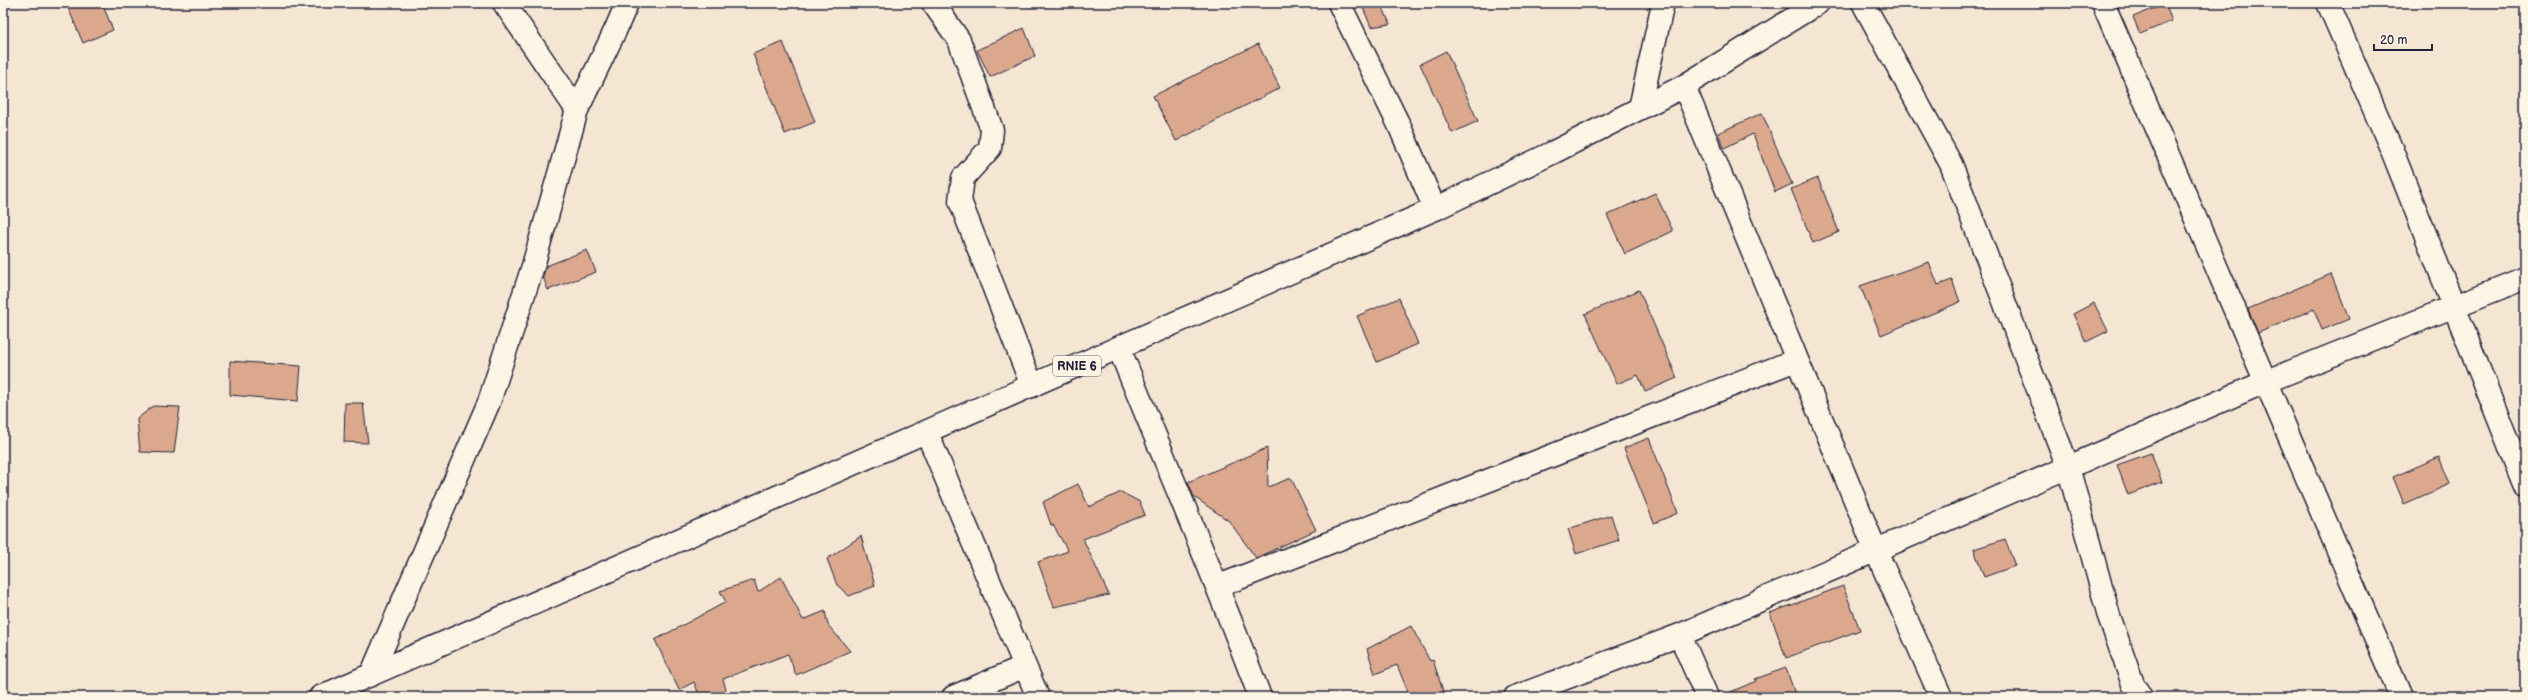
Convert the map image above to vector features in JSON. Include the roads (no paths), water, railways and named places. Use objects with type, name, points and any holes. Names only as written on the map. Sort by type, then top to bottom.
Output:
[{"type":"street","points":[[504,3],[577,110]]},
{"type":"street","points":[[370,676],[489,402],[533,266],[577,110],[627,3]]},
{"type":"street","points":[[933,3],[959,40],[992,130],[990,148],[963,178],[960,201],[1032,386]]},
{"type":"street","points":[[1339,3],[1399,125],[1435,209]]},
{"type":"street","points":[[1640,108],[1663,3]]},
{"type":"street","name":"RNIE 6","points":[[331,695],[370,676],[1435,209],[1684,86],[1818,3]]},
{"type":"street","points":[[1863,3],[1951,164],[2068,467],[2109,616],[2133,684],[2141,697]]},
{"type":"street","points":[[2103,3],[2264,382],[2401,697]]},
{"type":"street","points":[[2328,3],[2391,148],[2525,485]]},
{"type":"street","points":[[1684,86],[1876,551],[1941,697]]},
{"type":"street","points":[[1515,697],[1680,635],[2264,382],[2525,278]]},
{"type":"street","points":[[1119,348],[1181,501],[1219,586],[1260,697]]},
{"type":"street","points":[[1219,586],[1796,360]]},
{"type":"street","points":[[927,433],[1038,697]]},
{"type":"street","points":[[1680,635],[1707,697]]},
{"type":"street","points":[[953,697],[1025,666]]}]
